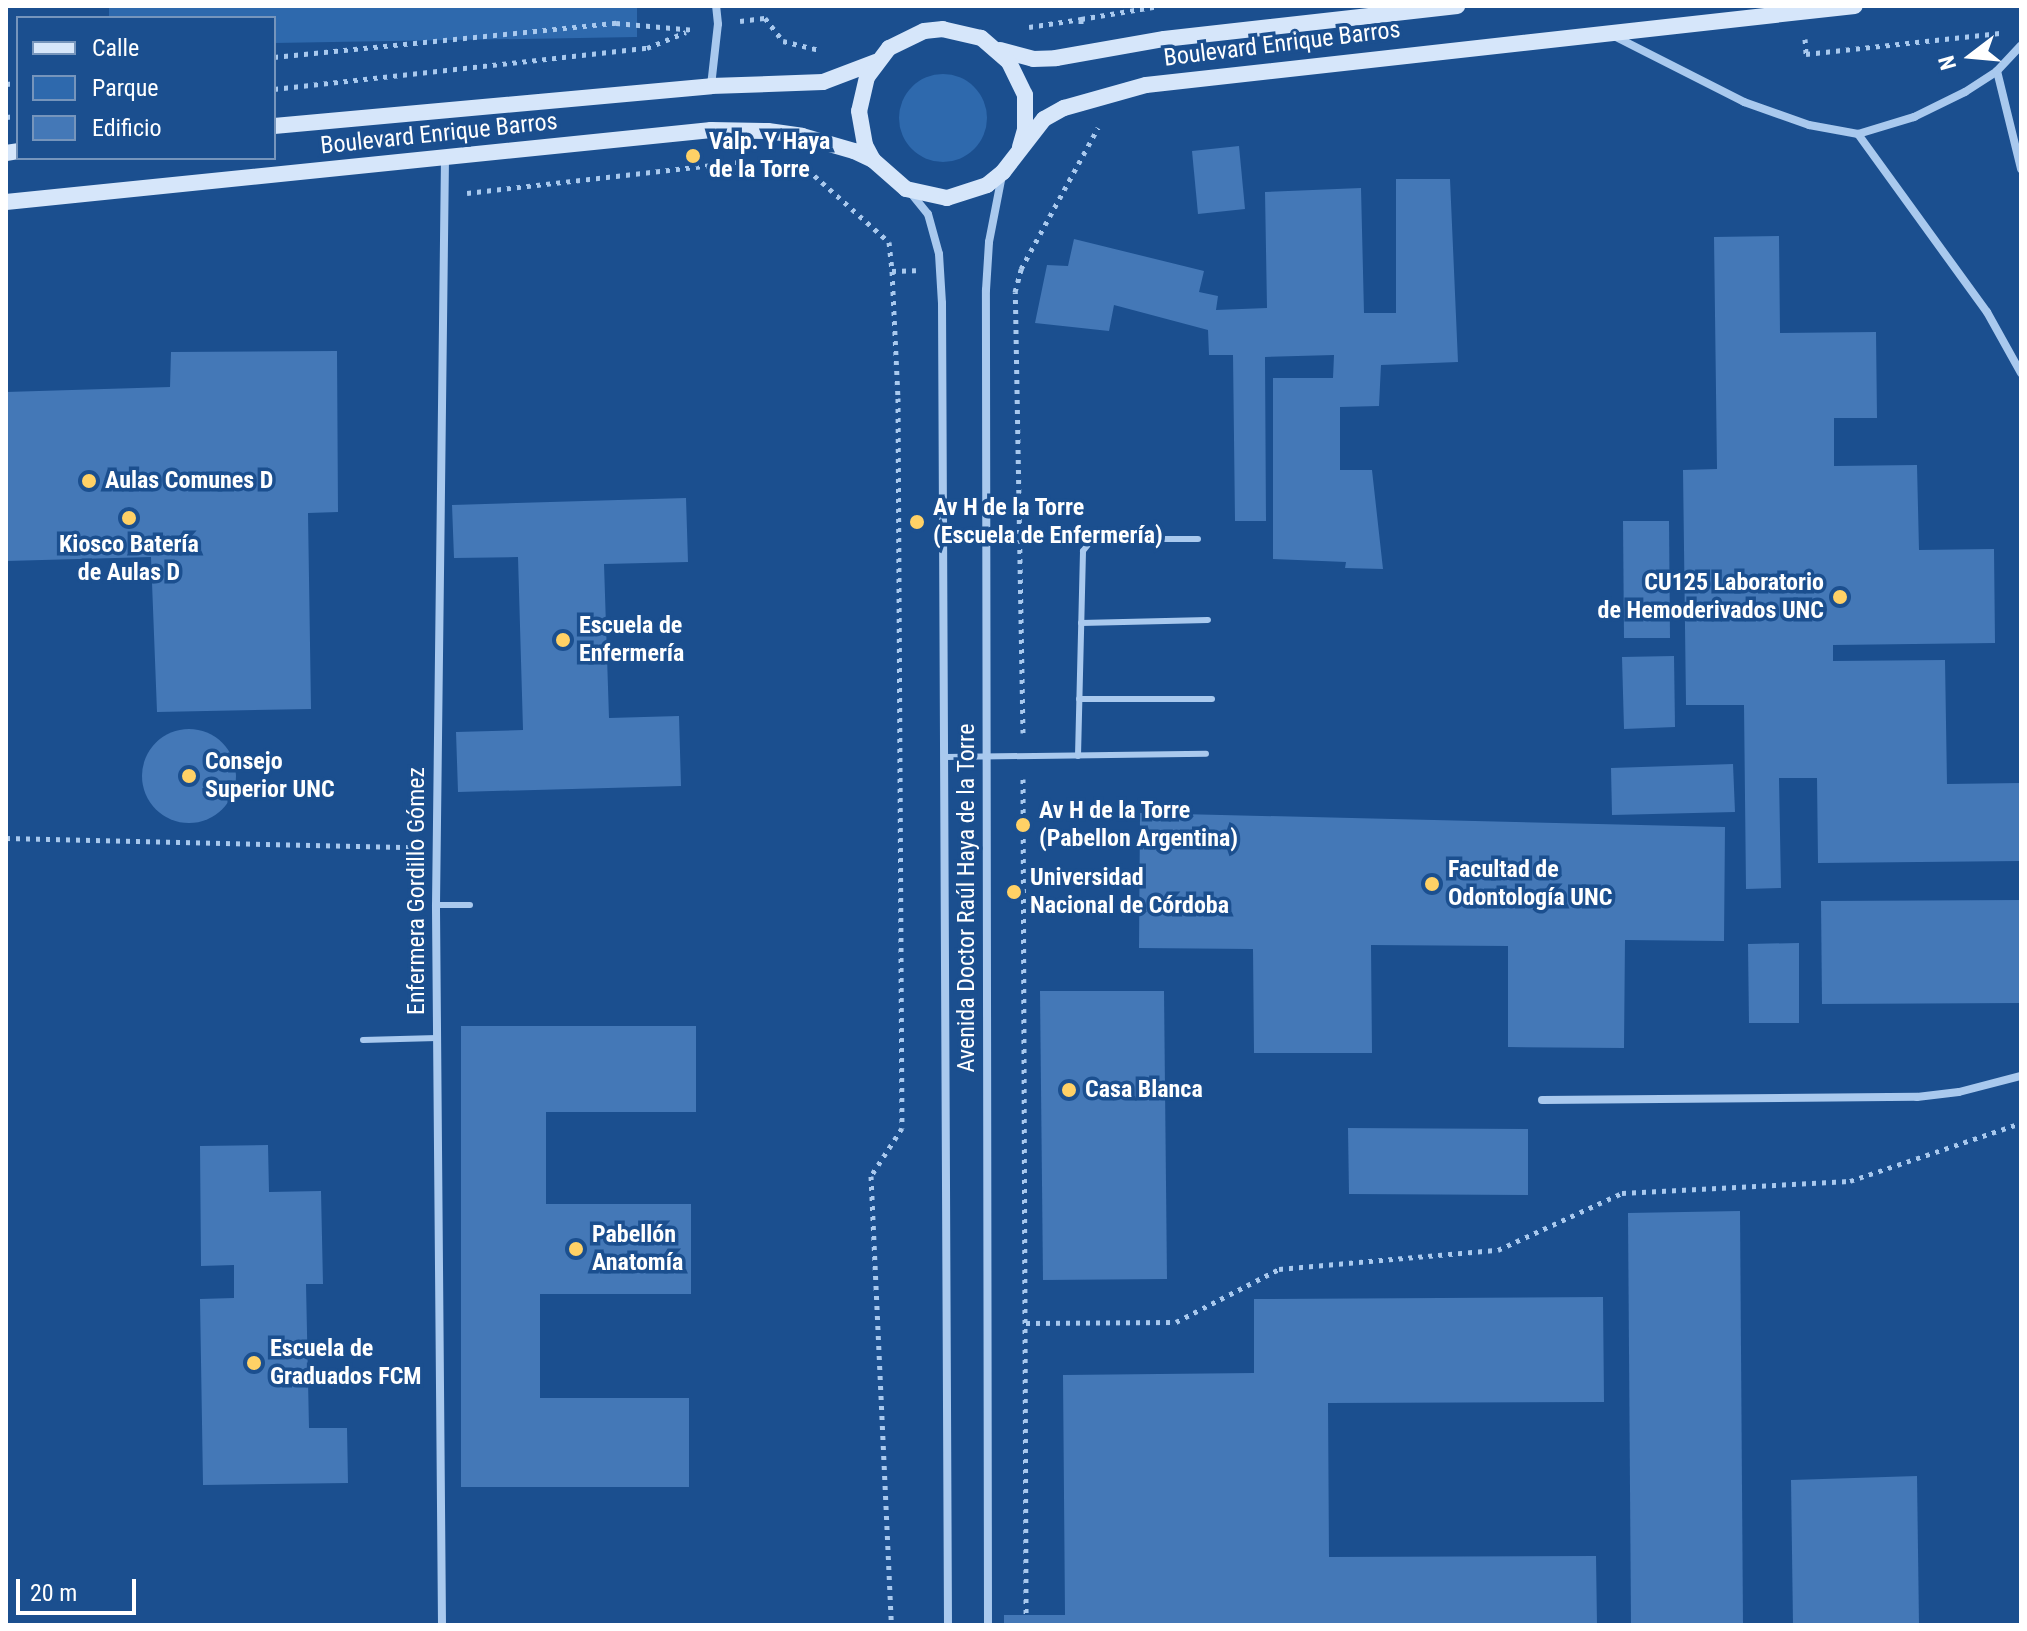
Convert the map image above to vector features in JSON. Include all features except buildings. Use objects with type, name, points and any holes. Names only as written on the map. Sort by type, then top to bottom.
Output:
[{"type":"main road","name":"Boulevard Enrique Barros","points":[[276,126],[711,86],[823,82],[876,62],[906,38],[943,29],[972,35],[997,49],[1033,59],[1056,58],[1164,39],[1457,6]]},
{"type":"main road","name":"Boulevard Enrique Barros","points":[[6,202],[711,130],[768,131],[802,136],[854,151],[873,160],[906,189],[947,198],[987,185],[1003,172],[1044,119],[1064,108],[1146,85],[1855,6]]},
{"type":"main road","name":"Boulevard Enrique Barros","points":[[997,49],[1014,70],[1025,95],[1025,130],[1020,147]]},
{"type":"main road","points":[[873,160],[865,145],[859,111],[867,77],[876,62]]},
{"type":"street","points":[[711,86],[718,24],[716,7]]},
{"type":"street","points":[[1606,32],[1744,102],[1809,125],[1858,134],[1914,117],[1965,92],[1997,71],[2021,45]]},
{"type":"street","points":[[1997,71],[2021,169]]},
{"type":"street","points":[[1858,134],[1987,312],[2021,373]]},
{"type":"street","name":"Enfermera Gordillo Gómez","points":[[442,1625],[436,847],[445,157]]},
{"type":"street","name":"Avenida Doctor Raúl Haya de la Torre","points":[[988,1625],[986,290],[989,242],[1003,172]]},
{"type":"street","name":"Avenida Doctor Raúl Haya de la Torre","points":[[906,189],[928,214],[940,270],[948,1625]]},
{"type":"street","points":[[1542,1100],[1917,1097],[1959,1092],[2021,1076]]},
{"type":"lane","points":[[1078,756],[1083,551],[1090,542],[1101,539],[1198,539]]},
{"type":"lane","points":[[1081,623],[1208,620]]},
{"type":"lane","points":[[1079,699],[1212,699]]},
{"type":"lane","points":[[945,757],[1206,754]]},
{"type":"lane","points":[[436,905],[470,905]]},
{"type":"lane","points":[[363,1040],[437,1038]]},
{"type":"path","points":[[1081,19],[1159,6]]},
{"type":"path","points":[[276,89],[647,48],[687,32],[716,7]]},
{"type":"path","points":[[1803,11],[1806,54],[2006,32]]},
{"type":"path","points":[[276,57],[616,23],[687,32]]},
{"type":"path","points":[[444,196],[750,162]]},
{"type":"path","points":[[803,167],[889,242],[892,271],[899,413],[902,1128],[871,1176],[891,1625]]},
{"type":"path","points":[[6,838],[436,847]]},
{"type":"path","points":[[1026,1323],[1176,1322],[1279,1269],[1498,1250],[1622,1193],[1850,1181],[2021,1123]]},
{"type":"green space","points":[[109,6],[637,6],[637,37],[276,43],[276,16],[109,16]]},
{"type":"green space","points":[[943,74],[960,78],[974,87],[983,101],[987,118],[983,135],[974,149],[960,158],[943,162],[926,158],[912,149],[903,135],[899,118],[903,101],[912,87],[926,78]]},
{"type":"place","name":"Valp. Y Haya de la Torre","points":[[693,156]]},
{"type":"place","name":"Aulas Comunes D","points":[[89,481]]},
{"type":"place","name":"Kiosco Batería de Aulas D","points":[[129,518]]},
{"type":"place","name":"Av H de la Torre (Escuela de Enfermería)","points":[[917,522]]},
{"type":"place","name":"CU125 Laboratorio de Hemoderivados UNC","points":[[1840,597]]},
{"type":"place","name":"Escuela de Enfermería","points":[[563,640]]},
{"type":"place","name":"Consejo Superior UNC","points":[[189,776]]},
{"type":"place","name":"Av H de la Torre (Pabellon Argentina)","points":[[1023,825]]},
{"type":"place","name":"Facultad de Odontología UNC","points":[[1432,884]]},
{"type":"place","name":"Universidad Nacional de Córdoba","points":[[1014,892]]},
{"type":"place","name":"Casa Blanca","points":[[1069,1090]]},
{"type":"place","name":"Pabellón Anatomía","points":[[576,1249]]},
{"type":"place","name":"Escuela de Graduados FCM","points":[[254,1363]]}]
